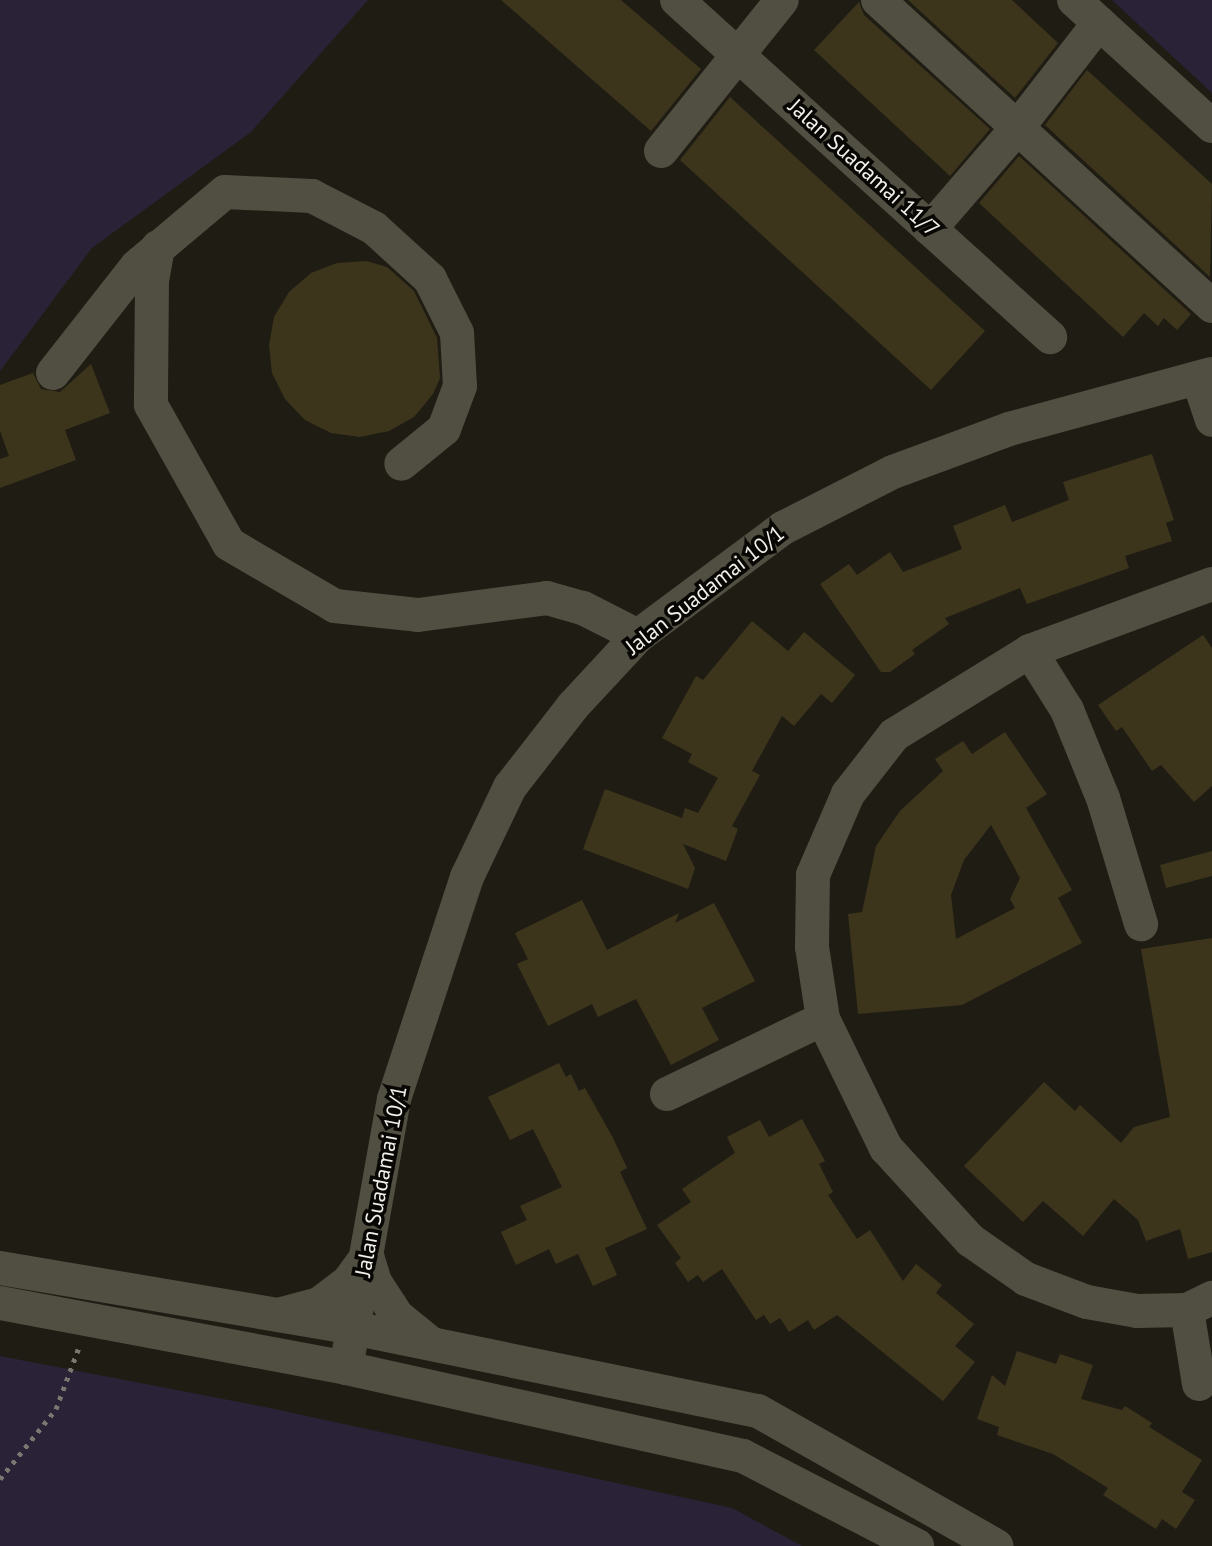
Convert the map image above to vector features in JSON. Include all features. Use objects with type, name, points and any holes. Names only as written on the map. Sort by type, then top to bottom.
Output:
[{"type":"street","name":"Jalan Suadamai 11/7","points":[[677,0],[1050,337]]},
{"type":"street","points":[[661,151],[782,0]]},
{"type":"street","points":[[878,0],[1212,306]]},
{"type":"street","points":[[1074,0],[1212,126]]},
{"type":"street","points":[[930,229],[1018,127],[1099,23]]},
{"type":"street","points":[[53,373],[137,266],[225,192],[312,196],[374,228],[430,279],[457,333],[460,386],[444,429],[401,464]]},
{"type":"street","points":[[158,247],[152,281],[151,405],[229,544],[335,606],[418,615],[547,598],[583,608],[638,636]]},
{"type":"street","points":[[1205,376],[1212,420]]},
{"type":"street","name":"Jalan Suadamai 10/1","points":[[346,1368],[394,1099],[467,877],[510,787],[573,706],[638,636],[783,528],[893,472],[1009,429],[1205,376]]},
{"type":"street","points":[[1199,1384],[1199,1304],[1137,1311],[1087,1302],[1026,1279],[970,1240],[886,1148],[823,1019],[812,947],[813,875],[848,794],[894,735],[1030,651],[1212,584]]},
{"type":"street","points":[[1030,651],[1067,710],[1103,798],[1141,924]]},
{"type":"street","points":[[667,1094],[823,1019]]},
{"type":"street","points":[[277,1315],[319,1304],[349,1281],[367,1256]]},
{"type":"street","points":[[367,1256],[375,1282],[397,1316],[433,1345]]},
{"type":"street","points":[[0,1268],[353,1328],[758,1411],[997,1546]]},
{"type":"street","points":[[0,1303],[346,1368],[743,1456],[917,1546]]},
{"type":"path","points":[[0,1479],[56,1409],[89,1320]]},
{"type":"shaded area","points":[[0,0],[368,0],[251,132],[92,248],[0,371]]},
{"type":"shaded area","points":[[1112,0],[1212,0],[1212,93]]},
{"type":"shaded area","points":[[0,1356],[270,1408],[732,1508],[802,1546],[0,1546]]},
{"type":"building","points":[[501,0],[621,0],[701,69],[651,131]]},
{"type":"building","points":[[908,0],[1012,0],[1058,43],[1015,98]]},
{"type":"building","points":[[859,2],[864,15],[990,129],[950,176],[814,50]]},
{"type":"building","points":[[1087,70],[1212,184],[1210,277],[1045,125]]},
{"type":"building","points":[[730,97],[985,331],[931,390],[680,160]]},
{"type":"building","points":[[1019,156],[1191,314],[1177,330],[1164,318],[1158,326],[1144,313],[1123,337],[979,203]]},
{"type":"building","points":[[366,261],[387,267],[414,291],[437,338],[440,378],[433,394],[414,417],[389,431],[360,437],[331,433],[305,420],[285,399],[272,373],[269,345],[274,317],[289,292],[311,273],[337,263]]},
{"type":"building","points":[[91,364],[110,413],[65,430],[76,460],[0,488],[0,459],[9,456],[0,431],[0,385],[33,373],[41,389],[60,392]]},
{"type":"building","points":[[1152,454],[1174,520],[1166,523],[1172,541],[1125,556],[1129,568],[1027,604],[1020,588],[945,618],[949,624],[912,650],[915,654],[890,672],[881,672],[820,584],[849,564],[857,575],[890,552],[903,572],[911,569],[962,549],[953,526],[1005,505],[1012,522],[1069,500],[1063,482]]},
{"type":"building","points":[[752,621],[788,651],[804,632],[855,675],[832,703],[821,694],[794,726],[782,716],[752,771],[760,775],[732,826],[738,829],[726,861],[683,844],[695,868],[688,889],[583,849],[605,789],[682,818],[685,808],[698,813],[718,778],[688,762],[692,754],[662,738],[696,676],[703,680]]},
{"type":"building","points":[[1203,635],[1212,648],[1212,786],[1194,802],[1161,765],[1152,771],[1122,727],[1116,731],[1098,705]]},
{"type":"building","points":[[1005,732],[1047,794],[1026,808],[1072,890],[1058,898],[1082,943],[962,1005],[858,1014],[848,914],[862,912],[876,846],[900,811],[943,771],[935,759],[963,741],[972,754]],"holes":[[[991,825],[1020,878],[1010,899],[1015,908],[956,939],[951,895],[964,860]]]},
{"type":"building","points":[[1212,851],[1212,876],[1166,888],[1160,865]]},
{"type":"building","points":[[582,900],[607,950],[679,913],[675,923],[714,903],[755,981],[702,1008],[719,1040],[671,1065],[636,999],[598,1017],[592,1004],[548,1026],[517,964],[528,959],[515,933]]},
{"type":"building","points":[[1212,938],[1212,1252],[1188,1259],[1180,1229],[1146,1241],[1138,1220],[1114,1199],[1083,1236],[1043,1201],[1023,1222],[964,1166],[1044,1082],[1075,1111],[1080,1105],[1121,1143],[1134,1127],[1170,1117],[1141,949]]},
{"type":"building","points":[[559,1063],[566,1077],[571,1074],[579,1091],[585,1088],[613,1138],[627,1168],[620,1172],[647,1229],[605,1248],[617,1275],[593,1286],[578,1254],[556,1264],[549,1249],[516,1265],[501,1232],[527,1220],[520,1206],[562,1187],[533,1129],[510,1140],[488,1097]]},
{"type":"building","points":[[802,1119],[825,1161],[819,1164],[833,1192],[828,1195],[857,1239],[870,1230],[903,1281],[916,1264],[942,1285],[936,1293],[974,1324],[955,1346],[975,1362],[943,1401],[837,1315],[814,1330],[808,1320],[789,1332],[780,1318],[770,1324],[764,1315],[756,1320],[722,1269],[703,1282],[698,1275],[688,1282],[675,1263],[681,1258],[657,1225],[691,1202],[682,1189],[735,1153],[727,1137],[760,1120],[769,1137]]},
{"type":"building","points":[[1017,1351],[1056,1364],[1060,1354],[1093,1365],[1081,1399],[1122,1410],[1125,1406],[1152,1423],[1149,1427],[1202,1460],[1182,1492],[1195,1500],[1176,1529],[1162,1519],[1156,1529],[1103,1495],[1108,1488],[1053,1454],[997,1435],[999,1427],[977,1419],[992,1375],[1005,1386]]}]
